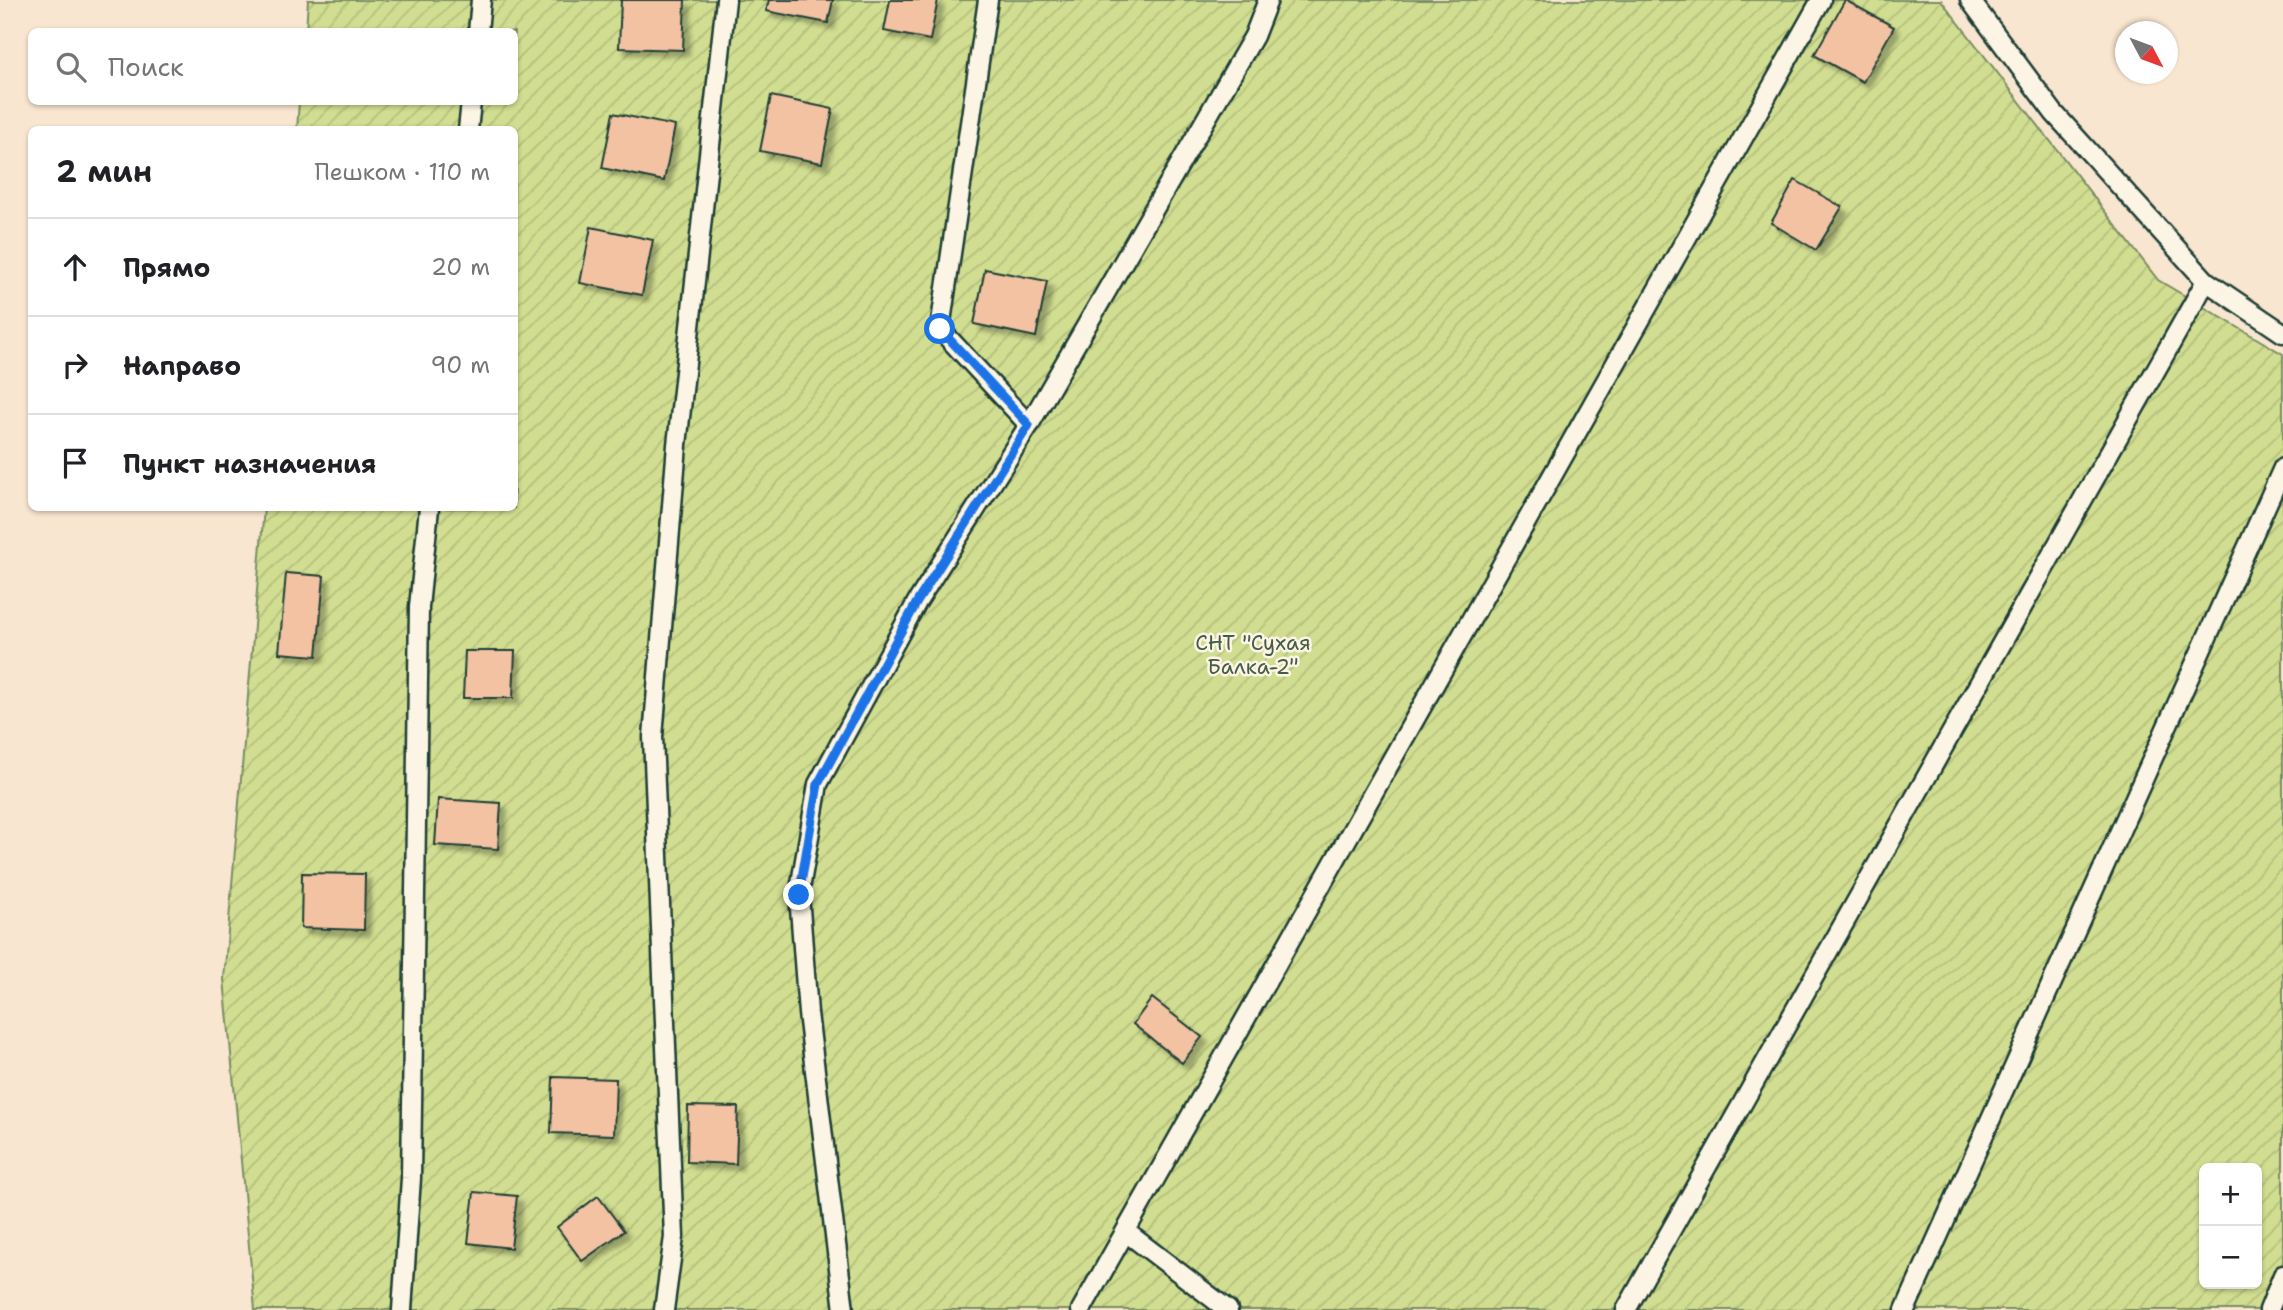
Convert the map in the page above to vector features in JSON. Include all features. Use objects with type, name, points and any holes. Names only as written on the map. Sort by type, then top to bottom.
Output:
[{"type":"lane","points":[[478,28],[481,0]]},
{"type":"lane","points":[[664,1310],[674,1237],[653,737],[677,445],[726,0]]},
{"type":"lane","points":[[988,0],[940,329],[1029,425]]},
{"type":"lane","points":[[844,1310],[808,1013],[799,895],[818,784],[917,602],[1029,425],[1254,36],[1268,0]]},
{"type":"lane","points":[[1081,1310],[1821,0]]},
{"type":"lane","points":[[1970,0],[2054,113],[2206,281],[2283,333]]},
{"type":"lane","points":[[468,126],[471,105]]},
{"type":"lane","points":[[1626,1310],[2206,281]]},
{"type":"lane","points":[[1905,1310],[2283,468]]},
{"type":"lane","points":[[402,1310],[411,1178],[419,607],[429,511]]},
{"type":"lane","points":[[1126,1231],[1228,1310]]},
{"type":"lane","points":[[2269,1310],[2283,1275]]},
{"type":"green space","name":"СНТ \"Сухая Балка-2\"","points":[[308,0],[1941,0],[2158,280],[2283,354],[2283,1310],[255,1310],[224,979],[264,511],[518,511],[518,126],[297,126],[299,105],[518,105],[518,28],[306,28]]},
{"type":"building","points":[[621,0],[685,0],[683,50],[619,48]]},
{"type":"building","points":[[769,0],[833,0],[828,23],[766,11]]},
{"type":"building","points":[[890,0],[938,0],[930,40],[884,31]]},
{"type":"building","points":[[1845,0],[1894,27],[1863,82],[1814,55]]},
{"type":"building","points":[[771,96],[833,109],[822,163],[760,151]]},
{"type":"building","points":[[613,113],[675,126],[664,181],[602,168]]},
{"type":"building","points":[[1795,180],[1842,207],[1816,250],[1771,223]]},
{"type":"building","points":[[591,227],[653,240],[642,295],[580,283]]},
{"type":"building","points":[[985,269],[1047,281],[1036,337],[974,324]]},
{"type":"building","points":[[286,573],[324,576],[317,656],[279,653]]},
{"type":"building","points":[[465,651],[515,651],[513,698],[463,698]]},
{"type":"building","points":[[438,799],[501,803],[498,849],[435,845]]},
{"type":"building","points":[[302,873],[365,874],[364,930],[301,928]]},
{"type":"building","points":[[1152,998],[1202,1037],[1182,1063],[1133,1024]]},
{"type":"building","points":[[553,1077],[616,1079],[614,1135],[551,1133]]},
{"type":"building","points":[[688,1106],[738,1107],[736,1164],[687,1162]]},
{"type":"building","points":[[474,1192],[517,1196],[511,1248],[468,1243]]},
{"type":"building","points":[[598,1196],[624,1231],[582,1261],[557,1227]]},
{"type":"route","points":[[799,895],[818,784],[917,602],[1029,425],[940,329]]}]
